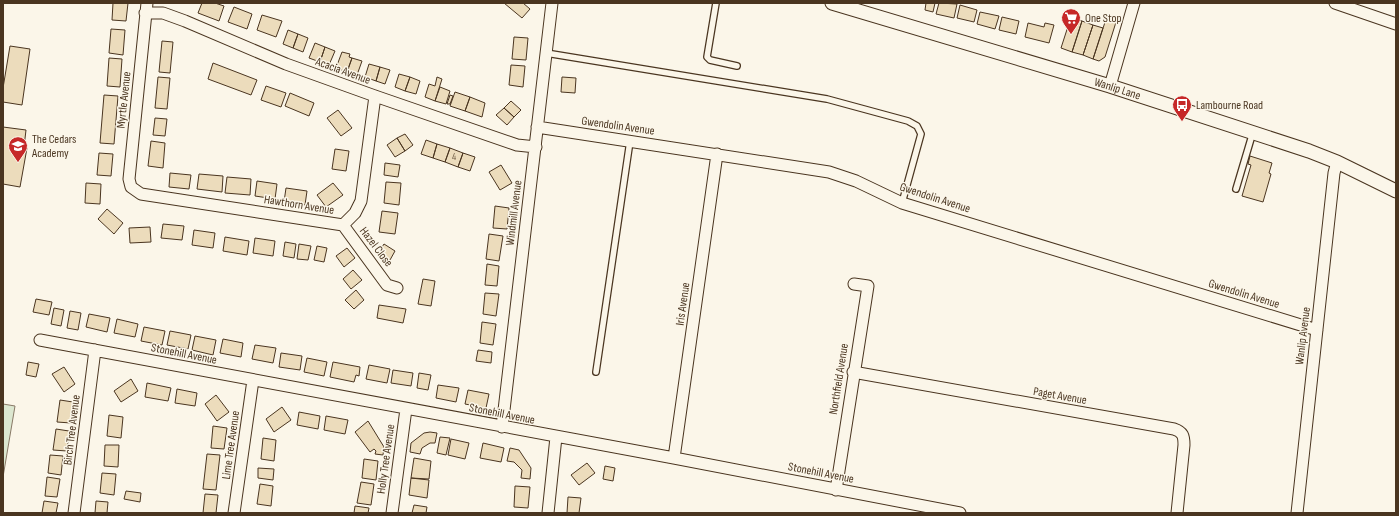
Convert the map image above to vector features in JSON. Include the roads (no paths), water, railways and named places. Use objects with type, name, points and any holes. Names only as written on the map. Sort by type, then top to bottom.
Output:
[{"type":"street","name":"Windmill Avenue","points":[[502,427],[552,3]]},
{"type":"street","name":"Wanlip Lane","points":[[832,3],[1110,86],[1252,132],[1337,162],[1396,191]]},
{"type":"street","points":[[1110,86],[1134,3]]},
{"type":"street","points":[[1336,3],[1396,24]]},
{"type":"street","name":"Acacia Avenue","points":[[146,8],[185,21],[286,64],[375,96],[517,145],[536,147]]},
{"type":"street","name":"Myrtle Avenue","points":[[142,194],[131,187],[129,179],[146,8]]},
{"type":"street","name":"Hawthorn Avenue","points":[[142,194],[343,225],[355,213],[361,201],[375,96]]},
{"type":"street","name":"Gwendolin Avenue","points":[[537,127],[829,172],[856,181],[902,203],[1317,330]]},
{"type":"street","name":"Iris Avenue","points":[[674,458],[717,154]]},
{"type":"street","name":"Wanlip Avenue","points":[[1297,513],[1334,174],[1337,162]]},
{"type":"street","name":"Hazel Close","points":[[343,225],[388,286]]},
{"type":"street","name":"Northfield Avenue","points":[[836,490],[853,372],[868,286],[854,284]]},
{"type":"street","name":"Stonehill Avenue","points":[[40,340],[960,513]]},
{"type":"street","name":"Birch Tree Avenue","points":[[74,513],[95,350]]},
{"type":"street","name":"Paget Avenue","points":[[853,372],[1180,431],[1184,437],[1184,445],[1177,513]]},
{"type":"street","name":"Lime Tree Avenue","points":[[234,513],[253,380]]},
{"type":"street","name":"Holly Tree Avenue","points":[[392,513],[406,409]]},
{"type":"street","points":[[548,513],[556,437]]},
{"type":"lane","points":[[716,3],[707,57],[710,60],[737,66]]},
{"type":"lane","points":[[546,53],[827,99],[908,121],[917,126],[921,134],[902,203]]},
{"type":"lane","points":[[1236,189],[1252,132]]},
{"type":"lane","points":[[596,372],[630,141]]},
{"type":"place","name":"One Stop","points":[[1071,35]]},
{"type":"place","name":"Lambourne Road","points":[[1182,122]]},
{"type":"place","name":"The Cedars Academy","points":[[18,163]]}]
